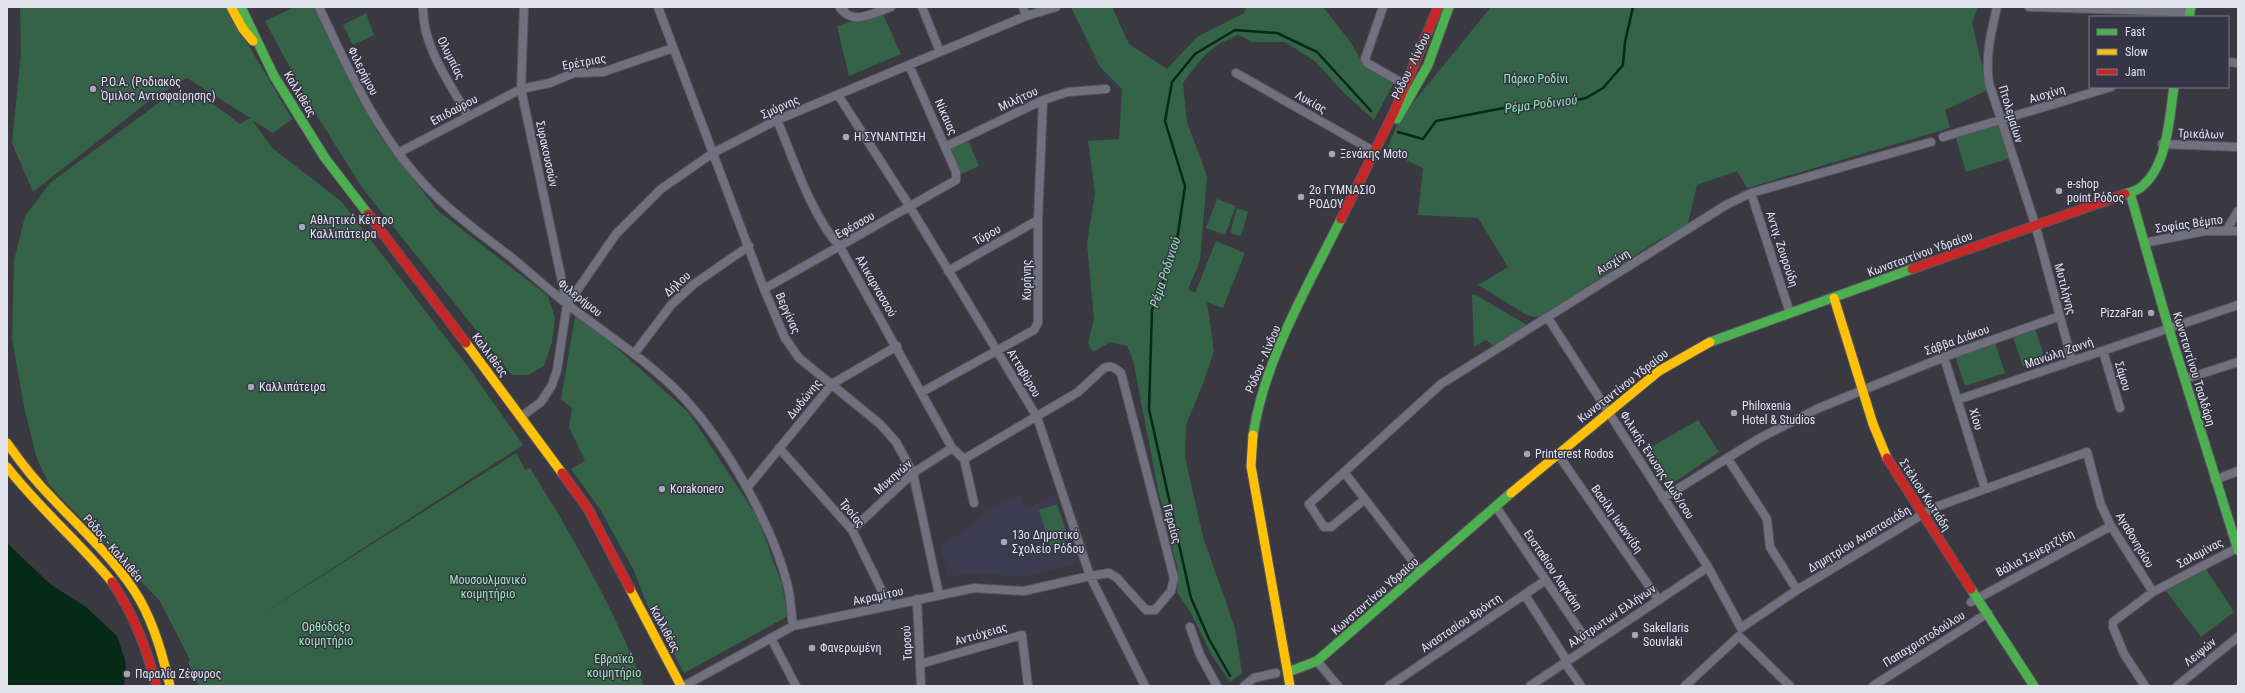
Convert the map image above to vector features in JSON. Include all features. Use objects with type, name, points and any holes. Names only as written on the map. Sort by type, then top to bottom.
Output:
[{"type":"main road","name":"Καλλιθέας","points":[[231,7],[243,29],[261,50]]},
{"type":"main road","name":"Καλλιθέας","points":[[241,7],[278,83],[325,158],[522,416],[588,509],[683,686]]},
{"type":"main road","points":[[245,7],[251,25]]},
{"type":"main road","name":"Ρόδου - Λίνδου","points":[[1290,686],[1255,494],[1251,466],[1252,430],[1259,398],[1269,370],[1375,152],[1406,85],[1438,7]]},
{"type":"main road","name":"Ρόδου - Λίνδου","points":[[1375,152],[1411,98],[1428,62],[1450,7]]},
{"type":"main road","points":[[2162,144],[2174,88]]},
{"type":"main road","name":"Κωνσταντίνου Υδραίου","points":[[1288,672],[1317,661],[1557,453],[1659,371],[1689,352],[1749,327],[1830,300],[2035,224],[2130,193],[2147,183],[2160,160],[2162,144]]},
{"type":"main road","name":"Κωνσταντίνου Τσαλδάρη","points":[[2130,193],[2169,329],[2237,549]]},
{"type":"main road","name":"Στέλιου Κωτιάδη","points":[[1830,300],[1878,453],[1985,615],[2034,686]]},
{"type":"main road","name":"Ρόδος - Καλλιθέα","points":[[7,443],[31,475],[96,544],[134,590],[155,632],[170,686]]},
{"type":"main road","name":"Ρόδος - Καλλιθέα","points":[[7,467],[29,493],[92,559],[123,599],[142,635],[156,686]]},
{"type":"main road","name":"Στέλιου Κωτιάδη","points":[[1985,615],[2025,686]]},
{"type":"street","name":"Φιλερήμου","points":[[319,7],[364,101],[398,153],[439,200],[567,305],[634,354],[683,397],[711,431],[747,488],[780,560],[788,585],[793,626]]},
{"type":"street","name":"Ολυμπίας","points":[[423,7],[424,27],[430,46],[468,116]]},
{"type":"street","name":"Συρακουσσών","points":[[524,7],[521,89],[567,305]]},
{"type":"street","name":"Βεργίνας","points":[[658,7],[764,289],[785,338],[799,358],[880,424],[896,442],[913,473],[939,594]]},
{"type":"street","points":[[844,7],[840,8],[845,15],[856,18],[891,7]]},
{"type":"street","points":[[922,7],[940,52]]},
{"type":"street","points":[[1023,7],[1026,16]]},
{"type":"street","name":"Σμύρνης","points":[[567,305],[616,234],[661,189],[713,153],[777,120],[1026,16],[1056,7]]},
{"type":"street","points":[[1384,7],[1366,58],[1367,63],[1406,85]]},
{"type":"street","name":"Πτολεμαίων","points":[[1997,7],[1989,40],[1987,66],[2000,120],[2035,224]]},
{"type":"street","points":[[2029,7],[2190,12]]},
{"type":"street","name":"Ερέτριας","points":[[521,89],[550,83],[574,73],[603,72],[673,48]]},
{"type":"street","name":"Νίκαιας","points":[[909,65],[956,172],[956,180]]},
{"type":"street","name":"Λυκίας","points":[[1236,73],[1375,152]]},
{"type":"street","name":"Αισχίνη","points":[[1943,137],[2108,88]]},
{"type":"street","name":"Επιδαύρου","points":[[398,153],[521,89]]},
{"type":"street","name":"Μιλήτου","points":[[945,146],[1043,100],[1068,92],[1106,89]]},
{"type":"street","name":"Ατταβύρου","points":[[838,95],[910,207],[1037,417],[1090,576],[1145,686]]},
{"type":"street","name":"Κυρήνης","points":[[922,392],[1034,330],[1038,323],[1038,220],[1043,100]]},
{"type":"street","name":"Αλικαρνασσού","points":[[777,120],[814,205],[832,238],[840,246],[897,346],[952,448],[964,459]]},
{"type":"street","name":"Αισχίνη","points":[[1365,499],[1331,527],[1324,527],[1308,504],[1441,384],[1548,318],[1720,208],[1751,193],[1931,142]]},
{"type":"street","name":"Τρικάλων","points":[[2162,144],[2238,147]]},
{"type":"street","name":"Εφέσσου","points":[[764,289],[956,180]]},
{"type":"street","name":"Αντιγ. Ζουρούδη","points":[[1751,193],[1790,313]]},
{"type":"street","points":[[2227,230],[2238,211]]},
{"type":"street","name":"Τύρου","points":[[948,271],[1038,220]]},
{"type":"street","name":"Μυτιλήνης","points":[[2035,224],[2072,361]]},
{"type":"street","name":"Σοφίας Βέμπο","points":[[2144,243],[2205,231],[2238,231]]},
{"type":"street","name":"Δήλου","points":[[634,354],[671,305],[694,284],[749,246]]},
{"type":"street","points":[[522,416],[541,402],[552,385],[557,370],[567,305]]},
{"type":"street","name":"Μανώλη Ζαννή","points":[[1957,400],[2238,305]]},
{"type":"street","name":"Σάββα Διάκου","points":[[1663,498],[1789,422],[1944,357],[2060,316]]},
{"type":"street","name":"Φιλικής Ένωσης Δωδ/σου","points":[[1548,318],[1708,567],[1740,632],[1790,686]]},
{"type":"street","name":"Δωδώνης","points":[[747,488],[832,384],[897,346]]},
{"type":"street","name":"Σάμου","points":[[2102,351],[2120,408]]},
{"type":"street","name":"Χίου","points":[[1944,357],[1984,489]]},
{"type":"street","points":[[2185,379],[2238,362]]},
{"type":"street","name":"Περαίας","points":[[1037,417],[1078,392],[1104,368],[1110,366],[1120,373],[1174,578],[1171,591],[1161,605],[1155,610],[1146,610],[1117,578],[1109,573],[1090,576]]},
{"type":"street","points":[[974,503],[964,459],[1037,417]]},
{"type":"street","name":"Τροίας","points":[[779,448],[852,530],[889,605]]},
{"type":"street","name":"Μυκηνών","points":[[852,530],[913,473],[952,448]]},
{"type":"street","name":"Δημητρίου Αναστασιάδη","points":[[1685,686],[1740,632],[1797,590],[1919,516],[1984,489],[2087,452]]},
{"type":"street","name":"Αγαθονησίου","points":[[2087,452],[2102,505],[2111,526],[2153,592]]},
{"type":"street","name":"Βασίλη Ιωαννίδη","points":[[1557,453],[1658,599]]},
{"type":"street","points":[[1728,458],[1767,519],[1770,547],[1797,590]]},
{"type":"street","points":[[2215,480],[2238,471]]},
{"type":"street","points":[[1344,472],[1421,572]]},
{"type":"street","name":"Ευσταθίου Λαγκάνη","points":[[1496,507],[1590,645]]},
{"type":"street","name":"Βάλια Σεμερτζίδη","points":[[1975,600],[2111,526]]},
{"type":"street","name":"Σαλαμίνας","points":[[2145,686],[2124,654],[2113,627],[2116,619],[2153,592],[2237,549]]},
{"type":"street","name":"Αλύτρωτων Ελλήνων","points":[[1530,686],[1708,567]]},
{"type":"street","name":"Ακραμίτου","points":[[683,686],[793,626],[939,594],[974,588],[1024,591],[1090,576]]},
{"type":"street","name":"Αναστασίου Βρόντη","points":[[1390,686],[1546,580]]},
{"type":"street","points":[[1525,595],[1581,686]]},
{"type":"street","name":"Ταρσού","points":[[917,600],[921,686]]},
{"type":"street","name":"Παπαχριστοδούλου","points":[[1873,686],[1985,615]]},
{"type":"street","points":[[1190,626],[1200,655],[1216,686]]},
{"type":"street","name":"Αντιόχειας","points":[[920,664],[1022,635],[1028,686]]},
{"type":"street","name":"Λειψών","points":[[2177,686],[2238,637]]},
{"type":"street","points":[[771,638],[796,686]]},
{"type":"street","points":[[1317,661],[1338,686]]},
{"type":"street","points":[[1244,686],[1254,678],[1276,674]]},
{"type":"shaded area","points":[[1021,494],[1025,508],[1055,495],[1077,559],[1071,565],[1026,576],[970,574],[948,577],[940,546],[979,520],[985,510]]},
{"type":"shaded area","points":[[7,543],[50,584],[86,607],[117,636],[126,663],[124,686],[7,686]]},
{"type":"green space","name":"Καλλιπάτειρα","points":[[20,7],[226,7],[292,119],[273,133],[252,120],[272,148],[341,201],[469,368],[523,445],[240,628],[516,453],[525,470],[530,468],[592,574],[620,629],[644,686],[199,686],[188,662],[190,660],[160,601],[49,485],[36,456],[24,406],[12,339],[14,261],[25,216],[50,183],[172,93],[208,100],[240,124],[250,118],[187,78],[149,101],[33,192],[12,143],[21,52]]},
{"type":"green space","points":[[295,7],[314,7],[377,132],[438,211],[548,296],[555,318],[552,342],[544,366],[528,375],[512,375],[363,189],[309,103],[265,21]]},
{"type":"green space","points":[[1071,7],[1112,7],[1129,44],[1167,69],[1197,37],[1244,13],[1246,7],[1323,7],[1349,40],[1360,58],[1396,79],[1374,120],[1344,93],[1316,62],[1285,42],[1253,42],[1238,35],[1219,44],[1206,54],[1183,83],[1187,122],[1207,176],[1200,261],[1188,289],[1195,293],[1216,241],[1245,253],[1223,308],[1207,302],[1214,351],[1204,381],[1186,425],[1185,457],[1203,537],[1235,628],[1242,673],[1230,682],[1211,654],[1191,613],[1177,592],[1178,570],[1158,490],[1133,360],[1127,346],[1110,342],[1093,352],[1088,343],[1094,320],[1087,243],[1095,193],[1088,141],[1119,139],[1122,89],[1100,67]]},
{"type":"green space","name":"Πάρκο Ροδίνι","points":[[1491,7],[1978,7],[1972,23],[1988,90],[1945,110],[1950,128],[1747,188],[1737,171],[1697,185],[1687,227],[1657,241],[1541,316],[1535,317],[1527,315],[1478,285],[1508,267],[1478,218],[1418,215],[1423,168],[1386,151],[1399,120]]},
{"type":"green space","points":[[882,12],[901,54],[849,76],[837,26]]},
{"type":"green space","points":[[366,13],[374,35],[353,45],[343,25]]},
{"type":"green space","points":[[2000,124],[2010,158],[1966,172],[1956,138]]},
{"type":"green space","points":[[968,140],[979,166],[961,174],[951,148]]},
{"type":"green space","points":[[1217,199],[1236,206],[1225,235],[1206,228]]},
{"type":"green space","points":[[1237,208],[1248,212],[1241,236],[1230,233]]},
{"type":"green space","points":[[1472,294],[1527,325],[1527,329],[1495,347],[1486,340],[1474,347]]},
{"type":"green space","name":"Korakonero","points":[[576,311],[689,413],[758,518],[782,585],[788,616],[684,673],[650,612],[634,571],[600,509],[571,469],[585,461],[569,427],[572,408],[561,399]]},
{"type":"green space","points":[[2035,328],[2045,359],[2023,366],[2012,335]]},
{"type":"green space","points":[[1994,340],[2005,373],[1965,386],[1954,353]]},
{"type":"green space","points":[[1698,420],[1719,452],[1669,486],[1648,449]]},
{"type":"green space","points":[[1057,504],[1069,540],[1050,546],[1039,510]]},
{"type":"green space","points":[[2206,569],[2234,612],[2201,637],[2166,591]]},
{"type":"waterway","name":"Ρέμα Ροδινιού","points":[[1398,132],[1423,139],[1436,121],[1509,107],[1548,106],[1586,98],[1603,88],[1623,65],[1625,42],[1633,7]]},
{"type":"waterway","name":"Ρέμα Ροδινιού","points":[[1230,676],[1209,639],[1191,598],[1149,409],[1152,310],[1176,247],[1185,186],[1165,121],[1172,82],[1195,54],[1235,30],[1277,33],[1317,52],[1371,111]]},
{"type":"traffic: fast","points":[[241,7],[274,76],[325,158],[368,214]]},
{"type":"traffic: fast","points":[[1397,119],[1428,65],[1449,7]]},
{"type":"traffic: fast","points":[[2189,16],[2191,7]]},
{"type":"traffic: fast","points":[[2125,194],[2140,188],[2149,179],[2162,155],[2166,141],[2174,88]]},
{"type":"traffic: fast","points":[[2130,193],[2169,329],[2238,550]]},
{"type":"traffic: fast","points":[[1253,435],[1259,406],[1277,351],[1301,297],[1341,219]]},
{"type":"traffic: fast","points":[[1710,342],[1912,269]]},
{"type":"traffic: fast","points":[[1288,672],[1317,661],[1511,493]]},
{"type":"traffic: fast","points":[[1971,589],[2034,686]]},
{"type":"traffic: slow","points":[[231,7],[243,29],[253,41]]},
{"type":"traffic: slow","points":[[1834,298],[1873,424],[1887,458]]},
{"type":"traffic: slow","points":[[1511,493],[1659,371],[1710,342]]},
{"type":"traffic: slow","points":[[466,343],[562,473]]},
{"type":"traffic: slow","points":[[1253,435],[1251,466],[1290,686]]},
{"type":"traffic: slow","points":[[7,443],[23,465],[47,493],[100,547],[131,586],[140,600],[154,631],[170,686]]},
{"type":"traffic: slow","points":[[7,467],[32,497],[112,582]]},
{"type":"traffic: slow","points":[[630,589],[681,686]]},
{"type":"traffic: jam","points":[[1341,219],[1395,110],[1438,7]]},
{"type":"traffic: jam","points":[[1912,269],[2125,194]]},
{"type":"traffic: jam","points":[[368,214],[466,343]]},
{"type":"traffic: jam","points":[[1887,458],[1971,589]]},
{"type":"traffic: jam","points":[[562,473],[588,509],[630,589]]},
{"type":"traffic: jam","points":[[112,582],[120,594],[139,632],[156,686]]},
{"type":"place","name":"Ρ.Ο.Α. (Ροδιακός Όμιλος Αντισφαίρησης)","points":[[93,89]]},
{"type":"place","name":"Η ΣΥΝΑΝΤΗΣΗ","points":[[846,137]]},
{"type":"place","name":"Ξενάκης Moto","points":[[1332,154]]},
{"type":"place","name":"e-shop point Ρόδος","points":[[2059,191]]},
{"type":"place","name":"2ο ΓΥΜΝΑΣΙΟ ΡΟΔΟΥ","points":[[1301,197]]},
{"type":"place","name":"Αθλητικό Κέντρο Καλλιπάτειρα","points":[[302,227]]},
{"type":"place","name":"PizzaFan","points":[[2151,313]]},
{"type":"place","name":"Καλλιπάτειρα","points":[[251,387]]},
{"type":"place","name":"Philoxenia Hotel & Studios","points":[[1734,413]]},
{"type":"place","name":"Printerest Rodos","points":[[1527,454]]},
{"type":"place","name":"Korakonero","points":[[662,489]]},
{"type":"place","name":"13ο Δημοτικό Σχολείο Ρόδου","points":[[1004,542]]},
{"type":"place","name":"Sakellaris Souvlaki","points":[[1635,635]]},
{"type":"place","name":"Φανερωμένη","points":[[812,648]]},
{"type":"place","name":"Παραλία Ζέφυρος","points":[[127,674]]},
{"type":"park label","name":"Μουσουλμανικό κοιμητήριο","points":[[488,587]]},
{"type":"park label","name":"Ορθόδοξο κοιμητήριο","points":[[326,634]]},
{"type":"park label","name":"Εβραϊκό κοιμητήριο","points":[[614,666]]}]
